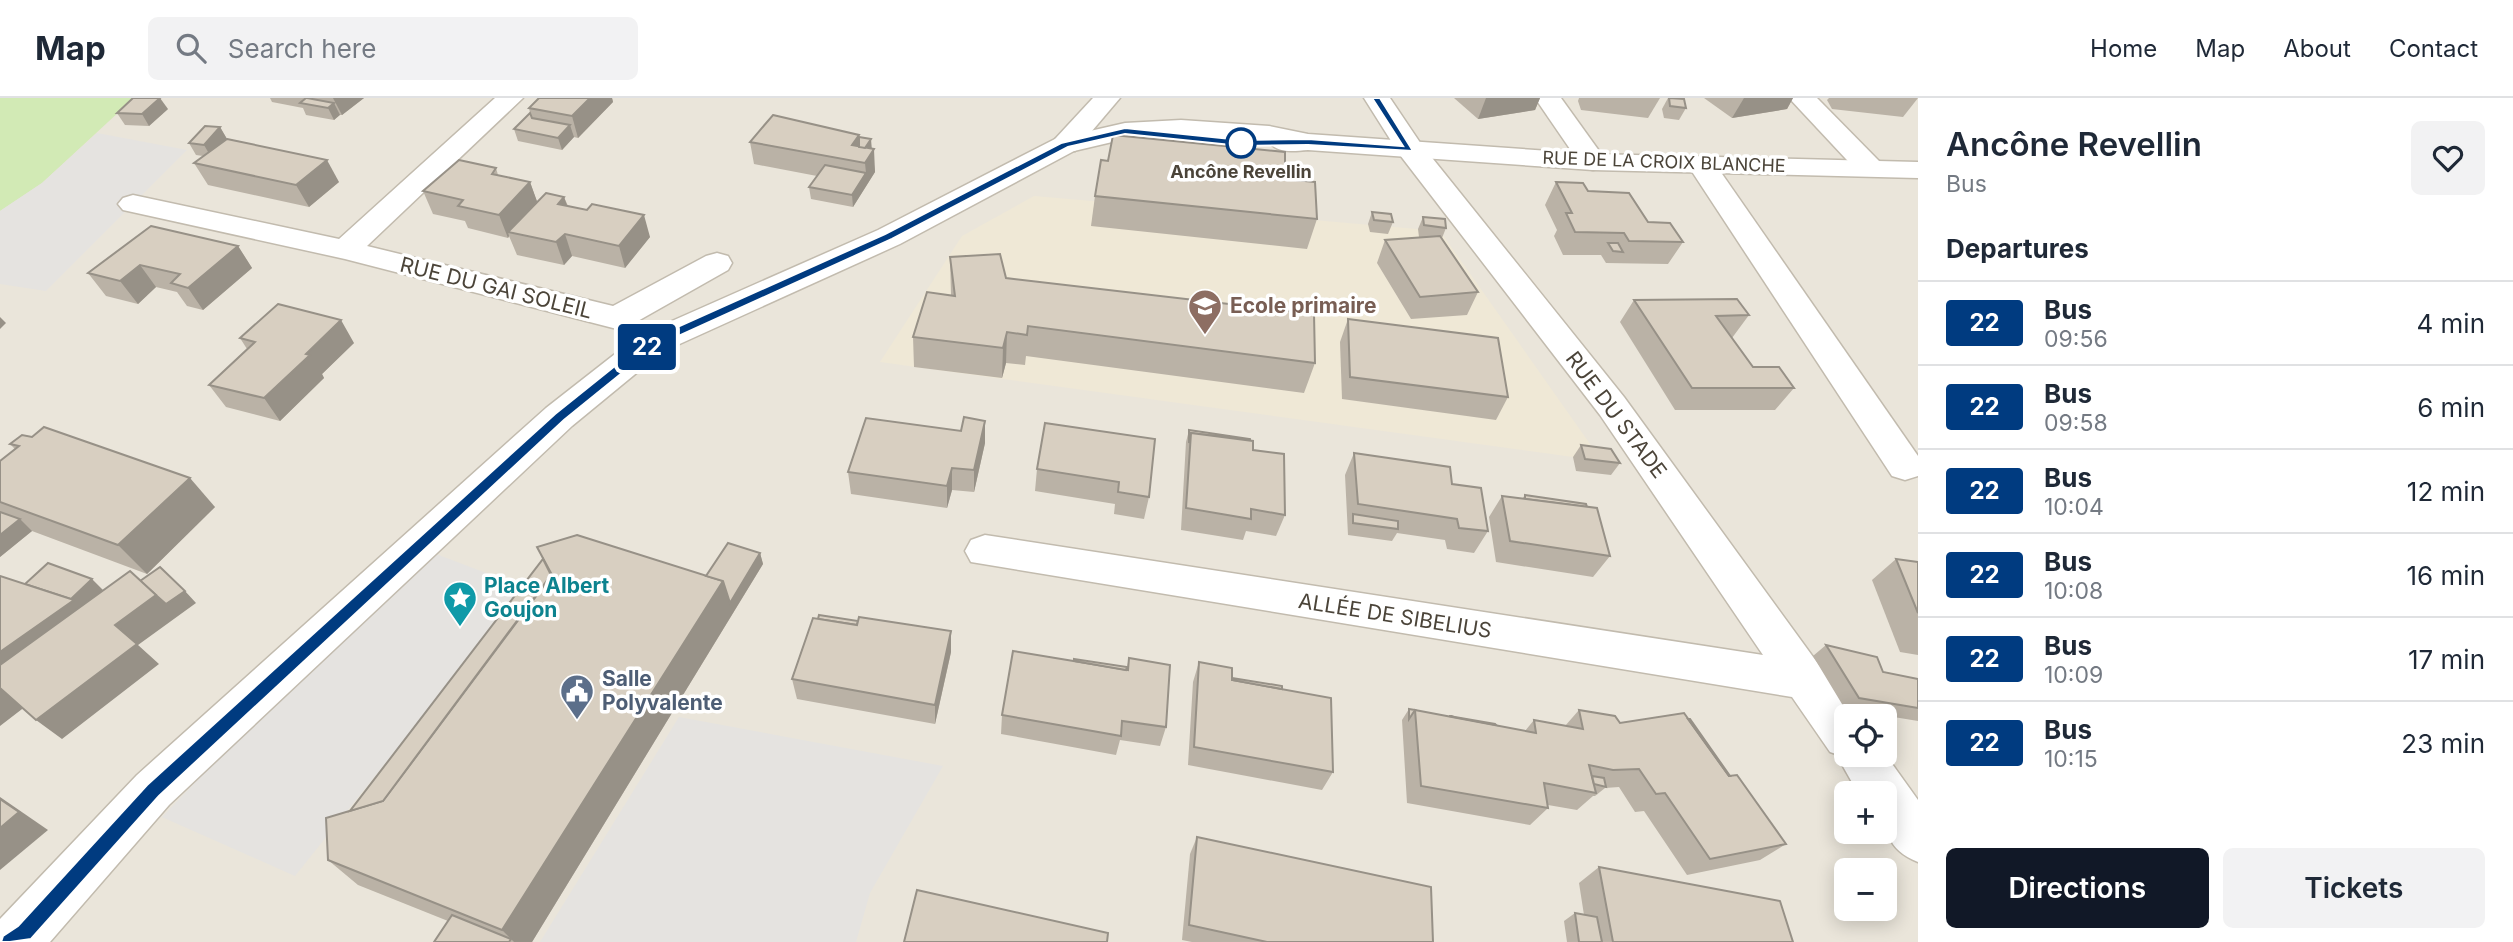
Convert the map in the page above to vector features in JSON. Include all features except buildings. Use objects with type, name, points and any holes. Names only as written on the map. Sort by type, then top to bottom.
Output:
[{"type":"street","points":[[345,250],[510,98]]},
{"type":"street","points":[[9,942],[24,933],[153,790],[559,417],[650,344],[889,237],[1065,145],[1107,98]]},
{"type":"street","name":"RUE DU STADE","points":[[1377,98],[1410,149],[1612,406],[1834,721]]},
{"type":"street","points":[[1548,98],[1592,162]]},
{"type":"street","points":[[1802,98],[1870,168]]},
{"type":"street","name":"RUE DE LA CROIX BLANCHE","points":[[1065,145],[1125,131],[1241,143],[1308,142],[1592,162],[1918,170]]},
{"type":"street","points":[[1701,164],[1905,466]]},
{"type":"street","name":"RUE DU GAI SOLEIL","points":[[133,204],[345,250],[617,318],[717,262]]},
{"type":"street","points":[[617,318],[650,344]]},
{"type":"street","name":"ALLÉE DE SIBELIUS","points":[[985,551],[1806,680]]},
{"type":"street","points":[[1867,767],[1918,839]]},
{"type":"shaded area","points":[[0,98],[1918,98],[1918,942],[0,942]]},
{"type":"shaded area","points":[[97,133],[187,150],[46,291],[0,284],[0,211],[42,183]]},
{"type":"shaded area","name":"Ecole primaire","points":[[1034,196],[1440,231],[1602,461],[880,362],[962,236]]},
{"type":"shaded area","name":"Place Albert Goujon","points":[[420,548],[526,588],[295,876],[162,817]]},
{"type":"shaded area","points":[[679,717],[943,766],[870,893],[856,942],[540,942]]},
{"type":"green space","points":[[0,98],[134,98],[42,183],[0,211]]},
{"type":"bus line","name":"22","points":[[10,942],[24,933],[153,790],[559,417],[650,344],[850,252],[889,237],[1065,145],[1125,131],[1241,143],[1308,142],[1410,149],[1377,98]]},
{"type":"place","name":"Ancône Revellin","points":[[1241,143]]},
{"type":"place","name":"Ecole primaire","points":[[1205,336]]},
{"type":"place","name":"Place Albert Goujon","points":[[460,628]]},
{"type":"place","name":"Salle Polyvalente","points":[[577,721]]}]
